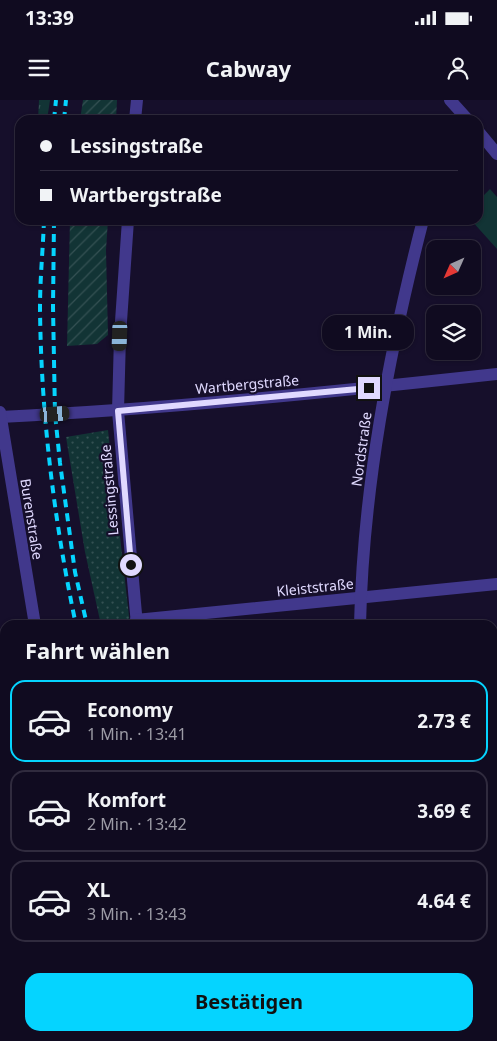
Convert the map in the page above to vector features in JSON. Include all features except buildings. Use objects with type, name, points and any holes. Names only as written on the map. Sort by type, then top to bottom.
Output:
[{"type":"street","points":[[136,115],[137,100]]},
{"type":"street","points":[[483,137],[497,154]]},
{"type":"street","name":"Lessingstraße","points":[[128,225],[120,336],[118,411],[137,620]]},
{"type":"street","name":"Nordstraße","points":[[360,620],[363,552],[385,387],[412,262],[423,225]]},
{"type":"street","name":"Wartbergstraße","points":[[0,415],[118,411],[385,387],[497,374]]},
{"type":"street","name":"Burenstraße","points":[[0,415],[34,620]]},
{"type":"street","name":"Kleiststraße","points":[[164,620],[497,584]]},
{"type":"green space","points":[[39,100],[50,100],[48,115],[38,115]]},
{"type":"green space","points":[[83,100],[117,100],[116,115],[81,115]]},
{"type":"green space","points":[[490,189],[497,197],[497,249],[475,225],[483,225],[483,196]]},
{"type":"green space","points":[[70,225],[108,225],[106,250],[108,335],[97,344],[67,346]]},
{"type":"green space","points":[[108,430],[129,620],[100,620],[85,552],[66,437]]},
{"type":"railway","points":[[54,115],[56,100]]},
{"type":"railway","points":[[64,115],[66,100]]},
{"type":"railway","points":[[44,225],[40,308],[46,427],[55,507],[75,620]]},
{"type":"railway","points":[[54,225],[55,414],[75,572],[86,620]]},
{"type":"route","points":[[131,565],[118,411],[369,388]]}]
